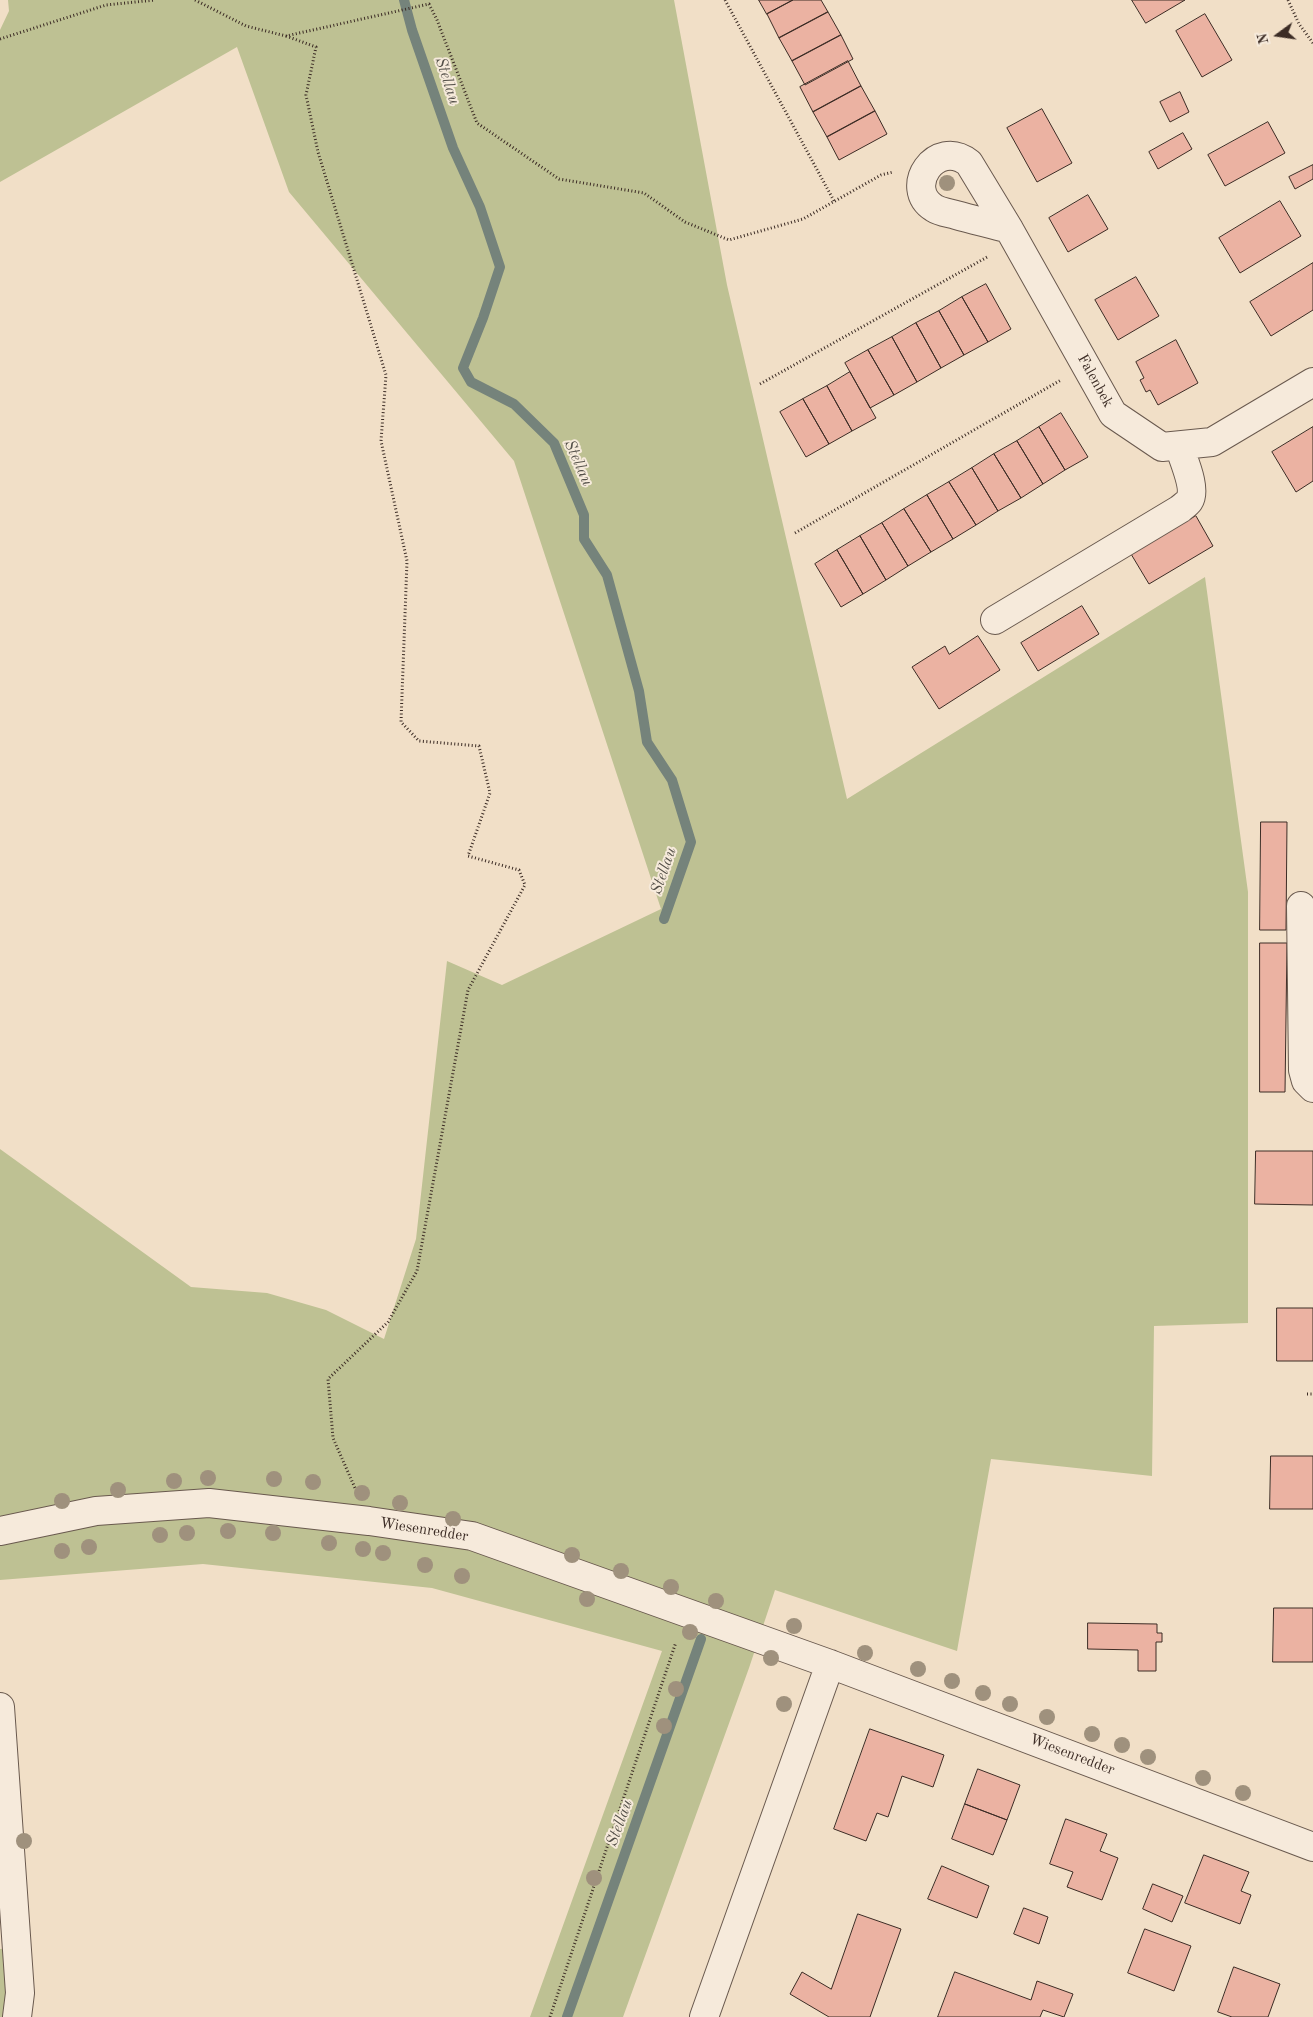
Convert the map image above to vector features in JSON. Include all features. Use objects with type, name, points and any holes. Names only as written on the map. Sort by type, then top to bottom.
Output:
[{"type":"street","name":"Falenbek","points":[[932,162],[947,156],[963,158],[969,163],[1113,414],[1162,447],[1212,442],[1313,382]]},
{"type":"street","points":[[932,162],[926,169],[921,187],[924,196],[935,209],[1012,235]]},
{"type":"street","points":[[995,620],[1180,509],[1188,502],[1192,494],[1191,483],[1179,446]]},
{"type":"street","points":[[1301,906],[1302,1070],[1306,1081],[1313,1088]]},
{"type":"street","name":"Wiesenredder","points":[[0,1531],[96,1511],[209,1503],[369,1521],[472,1536],[830,1664],[1313,1847]]},
{"type":"street","points":[[704,2017],[830,1664]]},
{"type":"street","points":[[0,1708],[20,1993],[17,2017]]},
{"type":"path","points":[[0,39],[106,5],[155,0]]},
{"type":"path","points":[[195,0],[246,26],[286,36],[316,47],[306,95],[318,152],[386,375],[381,441],[407,561],[401,722],[419,741],[479,746],[490,793],[468,856],[519,870],[525,885],[468,990],[417,1271],[388,1322],[328,1379],[333,1438],[369,1521]]},
{"type":"path","points":[[726,0],[834,201]]},
{"type":"path","points":[[1288,0],[1298,24],[1313,43]]},
{"type":"path","points":[[286,36],[416,7],[429,2],[438,20],[477,123],[559,179],[644,193],[685,222],[729,240],[803,219],[881,175],[932,162]]},
{"type":"path","points":[[760,384],[1012,235]]},
{"type":"path","points":[[795,533],[1086,366]]},
{"type":"path","points":[[1307,1394],[1313,1394]]},
{"type":"path","points":[[550,2017],[685,1613]]},
{"type":"green space","points":[[8,0],[674,0],[727,285],[847,799],[1205,577],[1248,892],[1248,1323],[1154,1326],[1152,1476],[991,1459],[957,1651],[775,1590],[749,1668],[623,2017],[530,2017],[662,1651],[432,1588],[203,1564],[0,1580],[0,1149],[191,1287],[267,1293],[326,1310],[384,1339],[416,1239],[447,961],[502,985],[661,909],[514,461],[289,192],[237,47],[0,182],[0,30],[9,11]]},
{"type":"green space","points":[[31,1947],[27,2017],[0,2017],[0,1949]]},
{"type":"building","points":[[759,0],[793,0],[767,14]]},
{"type":"building","points":[[793,0],[821,0],[828,12],[779,38],[767,14]]},
{"type":"building","points":[[1132,0],[1185,0],[1146,23]]},
{"type":"building","points":[[828,12],[841,35],[792,61],[779,38]]},
{"type":"building","points":[[1205,14],[1232,60],[1202,77],[1176,31]]},
{"type":"building","points":[[841,35],[853,59],[805,85],[792,61]]},
{"type":"building","points":[[848,61],[861,86],[813,112],[800,87]]},
{"type":"building","points":[[861,86],[875,111],[827,137],[813,112]]},
{"type":"building","points":[[1180,92],[1189,112],[1170,122],[1160,102]]},
{"type":"building","points":[[1042,109],[1072,163],[1037,182],[1007,128]]},
{"type":"building","points":[[875,111],[887,134],[839,160],[827,137]]},
{"type":"building","points":[[1268,122],[1285,153],[1225,186],[1208,155]]},
{"type":"building","points":[[1183,133],[1192,149],[1158,169],[1149,152]]},
{"type":"building","points":[[1313,165],[1313,179],[1295,189],[1289,177]]},
{"type":"building","points":[[1088,195],[1108,229],[1068,252],[1049,218]]},
{"type":"building","points":[[1280,201],[1301,236],[1240,273],[1219,238]]},
{"type":"building","points":[[1313,263],[1313,310],[1271,336],[1250,302]]},
{"type":"building","points":[[1136,277],[1159,316],[1118,340],[1095,300]]},
{"type":"building","points":[[986,284],[1011,329],[988,342],[962,297]]},
{"type":"building","points":[[962,297],[988,342],[964,355],[939,311]]},
{"type":"building","points":[[939,311],[964,355],[941,368],[916,323]]},
{"type":"building","points":[[916,323],[941,368],[917,382],[892,337]]},
{"type":"building","points":[[892,337],[917,382],[894,395],[868,350]]},
{"type":"building","points":[[1176,340],[1198,383],[1158,405],[1150,390],[1146,392],[1140,380],[1144,378],[1136,362]]},
{"type":"building","points":[[868,350],[894,395],[870,408],[845,363]]},
{"type":"building","points":[[850,372],[876,418],[852,431],[827,386]]},
{"type":"building","points":[[827,386],[852,431],[829,444],[803,399]]},
{"type":"building","points":[[803,399],[829,444],[806,457],[780,412]]},
{"type":"building","points":[[1061,413],[1088,457],[1065,470],[1039,427]]},
{"type":"building","points":[[1039,427],[1065,470],[1043,484],[1017,441]]},
{"type":"building","points":[[1313,427],[1313,481],[1296,492],[1272,452]]},
{"type":"building","points":[[1017,441],[1043,484],[1021,498],[994,454]]},
{"type":"building","points":[[994,454],[1021,498],[998,511],[972,468]]},
{"type":"building","points":[[972,468],[998,511],[976,525],[949,482]]},
{"type":"building","points":[[949,482],[976,525],[953,539],[927,495]]},
{"type":"building","points":[[927,495],[953,539],[931,552],[904,509]]},
{"type":"building","points":[[904,509],[931,552],[908,566],[882,523]]},
{"type":"building","points":[[1196,516],[1213,546],[1149,584],[1131,554]]},
{"type":"building","points":[[882,523],[908,566],[886,580],[860,536]]},
{"type":"building","points":[[860,536],[886,580],[863,594],[837,550]]},
{"type":"building","points":[[837,550],[863,594],[841,607],[815,564]]},
{"type":"building","points":[[1082,606],[1099,634],[1038,671],[1021,643]]},
{"type":"building","points":[[978,636],[1000,670],[939,709],[912,667],[945,646],[949,654]]},
{"type":"building","points":[[1261,822],[1287,822],[1286,930],[1260,930]]},
{"type":"building","points":[[1260,943],[1287,943],[1285,1092],[1260,1092]]},
{"type":"building","points":[[1256,1151],[1313,1151],[1313,1205],[1255,1204]]},
{"type":"building","points":[[1277,1308],[1313,1308],[1313,1361],[1277,1361]]},
{"type":"building","points":[[1271,1456],[1313,1456],[1313,1509],[1270,1509]]},
{"type":"building","points":[[1274,1608],[1313,1608],[1313,1662],[1273,1662]]},
{"type":"building","points":[[1088,1623],[1157,1624],[1157,1633],[1162,1633],[1162,1642],[1156,1642],[1156,1671],[1138,1671],[1138,1650],[1088,1649]]},
{"type":"building","points":[[870,1729],[944,1755],[933,1787],[902,1776],[888,1817],[877,1813],[866,1841],[834,1829]]},
{"type":"building","points":[[978,1769],[1020,1785],[1007,1820],[965,1804]]},
{"type":"building","points":[[965,1804],[1007,1820],[993,1855],[952,1839]]},
{"type":"building","points":[[1066,1819],[1107,1834],[1100,1851],[1118,1858],[1102,1900],[1067,1887],[1073,1872],[1050,1864]]},
{"type":"building","points":[[1204,1855],[1249,1872],[1241,1891],[1251,1895],[1240,1924],[1185,1903]]},
{"type":"building","points":[[942,1866],[989,1886],[977,1918],[928,1899]]},
{"type":"building","points":[[1153,1884],[1183,1896],[1172,1922],[1143,1909]]},
{"type":"building","points":[[1024,1908],[1048,1917],[1039,1944],[1014,1934]]},
{"type":"building","points":[[858,1914],[901,1929],[870,2017],[829,2017],[790,1994],[802,1972],[831,1989]]},
{"type":"building","points":[[1145,1929],[1191,1946],[1174,1991],[1128,1973]]},
{"type":"building","points":[[1234,1967],[1280,1984],[1268,2017],[1232,2017],[1218,2012]]},
{"type":"building","points":[[955,1972],[1031,2000],[1037,1981],[1073,1994],[1064,2017],[1043,2010],[1040,2017],[938,2017]]},
{"type":"waterway","name":"Stellau","points":[[404,0],[412,30],[453,148],[480,207],[500,267],[483,318],[463,368],[471,382],[514,404],[554,443],[584,515],[584,539],[607,575],[639,691],[647,742],[672,780],[691,842],[664,919]]},
{"type":"waterway","name":"Stellau","points":[[567,2017],[701,1639]]}]
